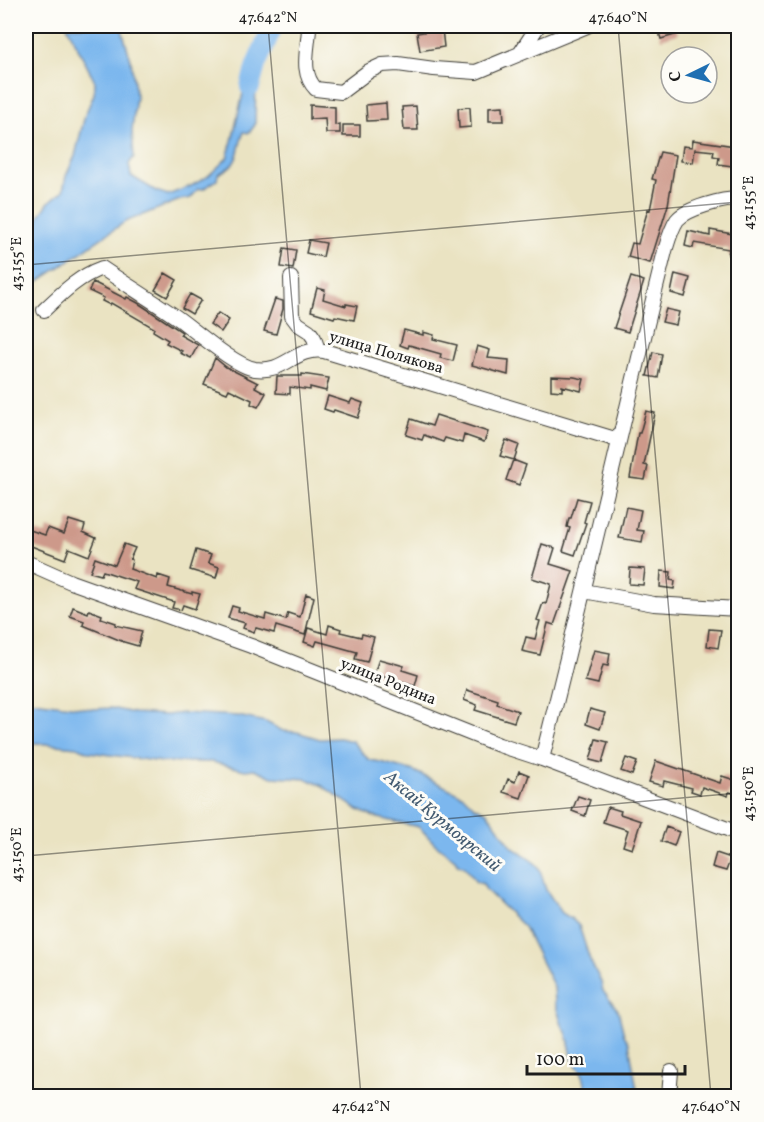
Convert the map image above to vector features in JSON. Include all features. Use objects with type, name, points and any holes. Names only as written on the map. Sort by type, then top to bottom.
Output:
[{"type":"street","points":[[309,26],[306,64],[309,83],[316,89],[341,92],[369,71],[382,65],[398,64],[476,72],[586,26]]},
{"type":"street","points":[[520,54],[538,26]]},
{"type":"street","points":[[542,759],[584,591],[618,440],[672,230],[686,213],[717,202],[738,199]]},
{"type":"street","name":"улица Полякова","points":[[44,310],[75,283],[102,268],[246,367],[268,369],[278,367],[303,351],[318,350],[618,440]]},
{"type":"street","points":[[291,278],[292,316],[298,324],[309,331],[318,350]]},
{"type":"street","name":"улица Родина","points":[[26,562],[71,582],[251,646],[499,745],[738,832]]},
{"type":"street","points":[[584,591],[654,604],[738,609]]},
{"type":"street","points":[[669,1096],[671,1071]]},
{"type":"water","points":[[67,26],[121,26],[131,61],[136,96],[132,131],[134,157],[129,164],[131,176],[156,191],[168,195],[191,186],[207,177],[227,158],[251,58],[259,63],[256,79],[255,125],[249,133],[244,132],[235,161],[218,174],[217,180],[203,189],[198,189],[191,198],[180,200],[125,222],[26,290],[26,234],[36,225],[49,202],[63,191],[85,115],[94,94],[95,82]]},
{"type":"water","name":"Аксай Курмоярский","points":[[26,700],[93,709],[111,708],[134,713],[238,716],[266,722],[283,731],[297,732],[320,739],[340,738],[352,741],[369,760],[414,771],[464,796],[474,806],[487,812],[512,847],[535,863],[540,870],[546,890],[562,913],[579,926],[603,991],[618,1010],[624,1035],[629,1043],[638,1096],[584,1096],[585,1083],[582,1073],[573,1061],[567,1034],[555,1003],[554,987],[524,927],[486,890],[483,884],[476,882],[464,866],[459,865],[419,827],[374,817],[358,810],[321,785],[307,779],[272,777],[255,769],[245,770],[212,762],[162,762],[89,752],[77,747],[26,742]]},
{"type":"building","points":[[657,26],[675,26],[678,34],[661,39]]},
{"type":"building","points":[[442,29],[444,47],[420,51],[417,33]]},
{"type":"building","points":[[386,103],[387,120],[367,121],[366,105]]},
{"type":"building","points":[[310,105],[335,107],[335,125],[340,124],[340,133],[326,133],[325,118],[310,119]]},
{"type":"building","points":[[416,106],[418,130],[404,130],[402,107]]},
{"type":"building","points":[[503,106],[504,121],[489,121],[489,107]]},
{"type":"building","points":[[470,107],[471,127],[459,128],[458,108]]},
{"type":"building","points":[[343,125],[360,125],[360,136],[343,136]]},
{"type":"building","points":[[693,140],[735,146],[732,166],[718,164],[719,157],[713,156],[714,151],[695,149],[693,163],[681,161],[683,146],[692,147]]},
{"type":"building","points":[[660,152],[676,155],[668,205],[650,263],[628,257],[632,243],[638,244],[648,209],[650,210],[656,180],[652,179]]},
{"type":"building","points":[[710,230],[738,235],[738,257],[728,255],[729,249],[694,243],[693,248],[685,246],[688,231],[710,236]]},
{"type":"building","points":[[309,240],[326,243],[323,257],[306,253]]},
{"type":"building","points":[[284,248],[296,250],[293,269],[281,267]]},
{"type":"building","points":[[165,273],[177,280],[167,297],[155,290]]},
{"type":"building","points":[[675,274],[690,278],[685,297],[671,293]]},
{"type":"building","points":[[631,277],[644,281],[628,332],[614,328]]},
{"type":"building","points":[[93,282],[138,303],[182,332],[180,335],[198,345],[191,358],[166,343],[168,340],[153,331],[154,328],[111,303],[110,305],[102,301],[104,298],[89,291]]},
{"type":"building","points":[[317,288],[325,290],[323,299],[346,306],[346,304],[357,306],[354,320],[335,316],[334,318],[311,311]]},
{"type":"building","points":[[190,294],[201,300],[192,314],[182,308]]},
{"type":"building","points":[[275,299],[283,301],[276,334],[264,331]]},
{"type":"building","points":[[666,309],[679,312],[676,325],[662,322]]},
{"type":"building","points":[[218,313],[229,320],[221,332],[210,324]]},
{"type":"building","points":[[404,330],[423,335],[423,332],[434,335],[433,339],[457,345],[453,361],[440,358],[441,354],[409,345],[408,348],[400,345]]},
{"type":"building","points":[[477,346],[490,350],[488,358],[509,360],[508,375],[472,365]]},
{"type":"building","points":[[653,352],[662,354],[658,378],[647,376]]},
{"type":"building","points":[[215,358],[226,367],[258,383],[255,387],[266,393],[258,407],[251,404],[252,400],[229,389],[227,393],[204,384]]},
{"type":"building","points":[[302,374],[329,378],[326,391],[310,387],[310,390],[290,387],[290,394],[276,393],[277,376],[302,376]]},
{"type":"building","points":[[551,376],[584,379],[581,391],[562,386],[562,391],[551,390]]},
{"type":"building","points":[[328,396],[350,403],[352,399],[363,403],[358,418],[324,409]]},
{"type":"building","points":[[646,411],[655,413],[644,465],[648,466],[645,480],[630,478],[638,433],[640,433]]},
{"type":"building","points":[[436,415],[488,432],[484,442],[464,435],[462,443],[445,438],[443,442],[424,435],[422,440],[406,435],[411,419],[432,426]]},
{"type":"building","points":[[506,440],[519,445],[514,460],[500,456]]},
{"type":"building","points":[[513,460],[526,465],[519,485],[506,480]]},
{"type":"building","points":[[577,498],[590,501],[584,522],[586,523],[575,555],[563,551],[570,528],[567,527],[569,518],[571,518]]},
{"type":"building","points":[[626,507],[641,510],[637,530],[644,531],[642,542],[619,538]]},
{"type":"building","points":[[69,520],[85,525],[83,532],[96,538],[89,556],[69,548],[65,559],[26,544],[27,529],[45,535],[48,528],[64,534]]},
{"type":"building","points":[[124,544],[135,548],[130,559],[132,560],[130,569],[157,579],[158,575],[170,579],[168,587],[200,594],[195,609],[183,605],[181,610],[172,608],[174,602],[134,589],[137,582],[103,571],[101,575],[90,572],[95,558],[115,565]]},
{"type":"building","points":[[542,544],[555,548],[550,564],[573,571],[554,625],[548,623],[540,655],[522,651],[526,637],[535,639],[540,621],[537,620],[543,603],[546,604],[551,584],[532,578]]},
{"type":"building","points":[[196,550],[211,555],[208,563],[219,567],[216,578],[190,570]]},
{"type":"building","points":[[630,568],[645,569],[643,585],[629,584]]},
{"type":"building","points":[[661,571],[671,572],[670,580],[675,581],[674,589],[660,587]]},
{"type":"building","points":[[306,594],[314,597],[305,635],[276,626],[274,633],[256,628],[254,632],[243,628],[245,623],[228,618],[232,606],[239,608],[238,611],[265,619],[266,614],[286,620],[288,613],[300,617]]},
{"type":"building","points":[[73,607],[102,615],[101,618],[116,623],[115,625],[142,631],[138,646],[83,625],[84,621],[70,616]]},
{"type":"building","points":[[329,625],[341,629],[340,632],[361,637],[362,634],[374,637],[367,662],[355,659],[357,652],[317,641],[315,646],[304,642],[308,628],[327,634]]},
{"type":"building","points":[[709,629],[721,630],[718,648],[707,646]]},
{"type":"building","points":[[594,650],[610,653],[608,666],[603,665],[598,684],[585,681]]},
{"type":"building","points":[[379,659],[404,666],[402,670],[418,675],[415,686],[374,674]]},
{"type":"building","points":[[467,690],[498,700],[497,704],[518,711],[514,722],[475,710],[477,705],[464,700]]},
{"type":"building","points":[[590,709],[605,713],[600,729],[586,724]]},
{"type":"building","points":[[596,739],[608,742],[602,763],[590,760]]},
{"type":"building","points":[[626,758],[637,762],[632,775],[621,771]]},
{"type":"building","points":[[656,761],[720,783],[722,776],[738,781],[738,794],[729,792],[728,796],[702,787],[700,794],[691,791],[692,788],[664,781],[663,786],[649,782]]},
{"type":"building","points":[[519,771],[529,775],[521,798],[503,792],[508,779],[515,782]]},
{"type":"building","points":[[578,796],[590,800],[585,816],[572,811]]},
{"type":"building","points":[[608,807],[641,821],[632,849],[623,846],[628,830],[603,822]]},
{"type":"building","points":[[666,827],[679,832],[674,846],[661,841]]},
{"type":"building","points":[[716,853],[731,858],[726,871],[712,867]]},
{"type":"waterway","points":[[250,87],[256,65],[273,26]]}]
